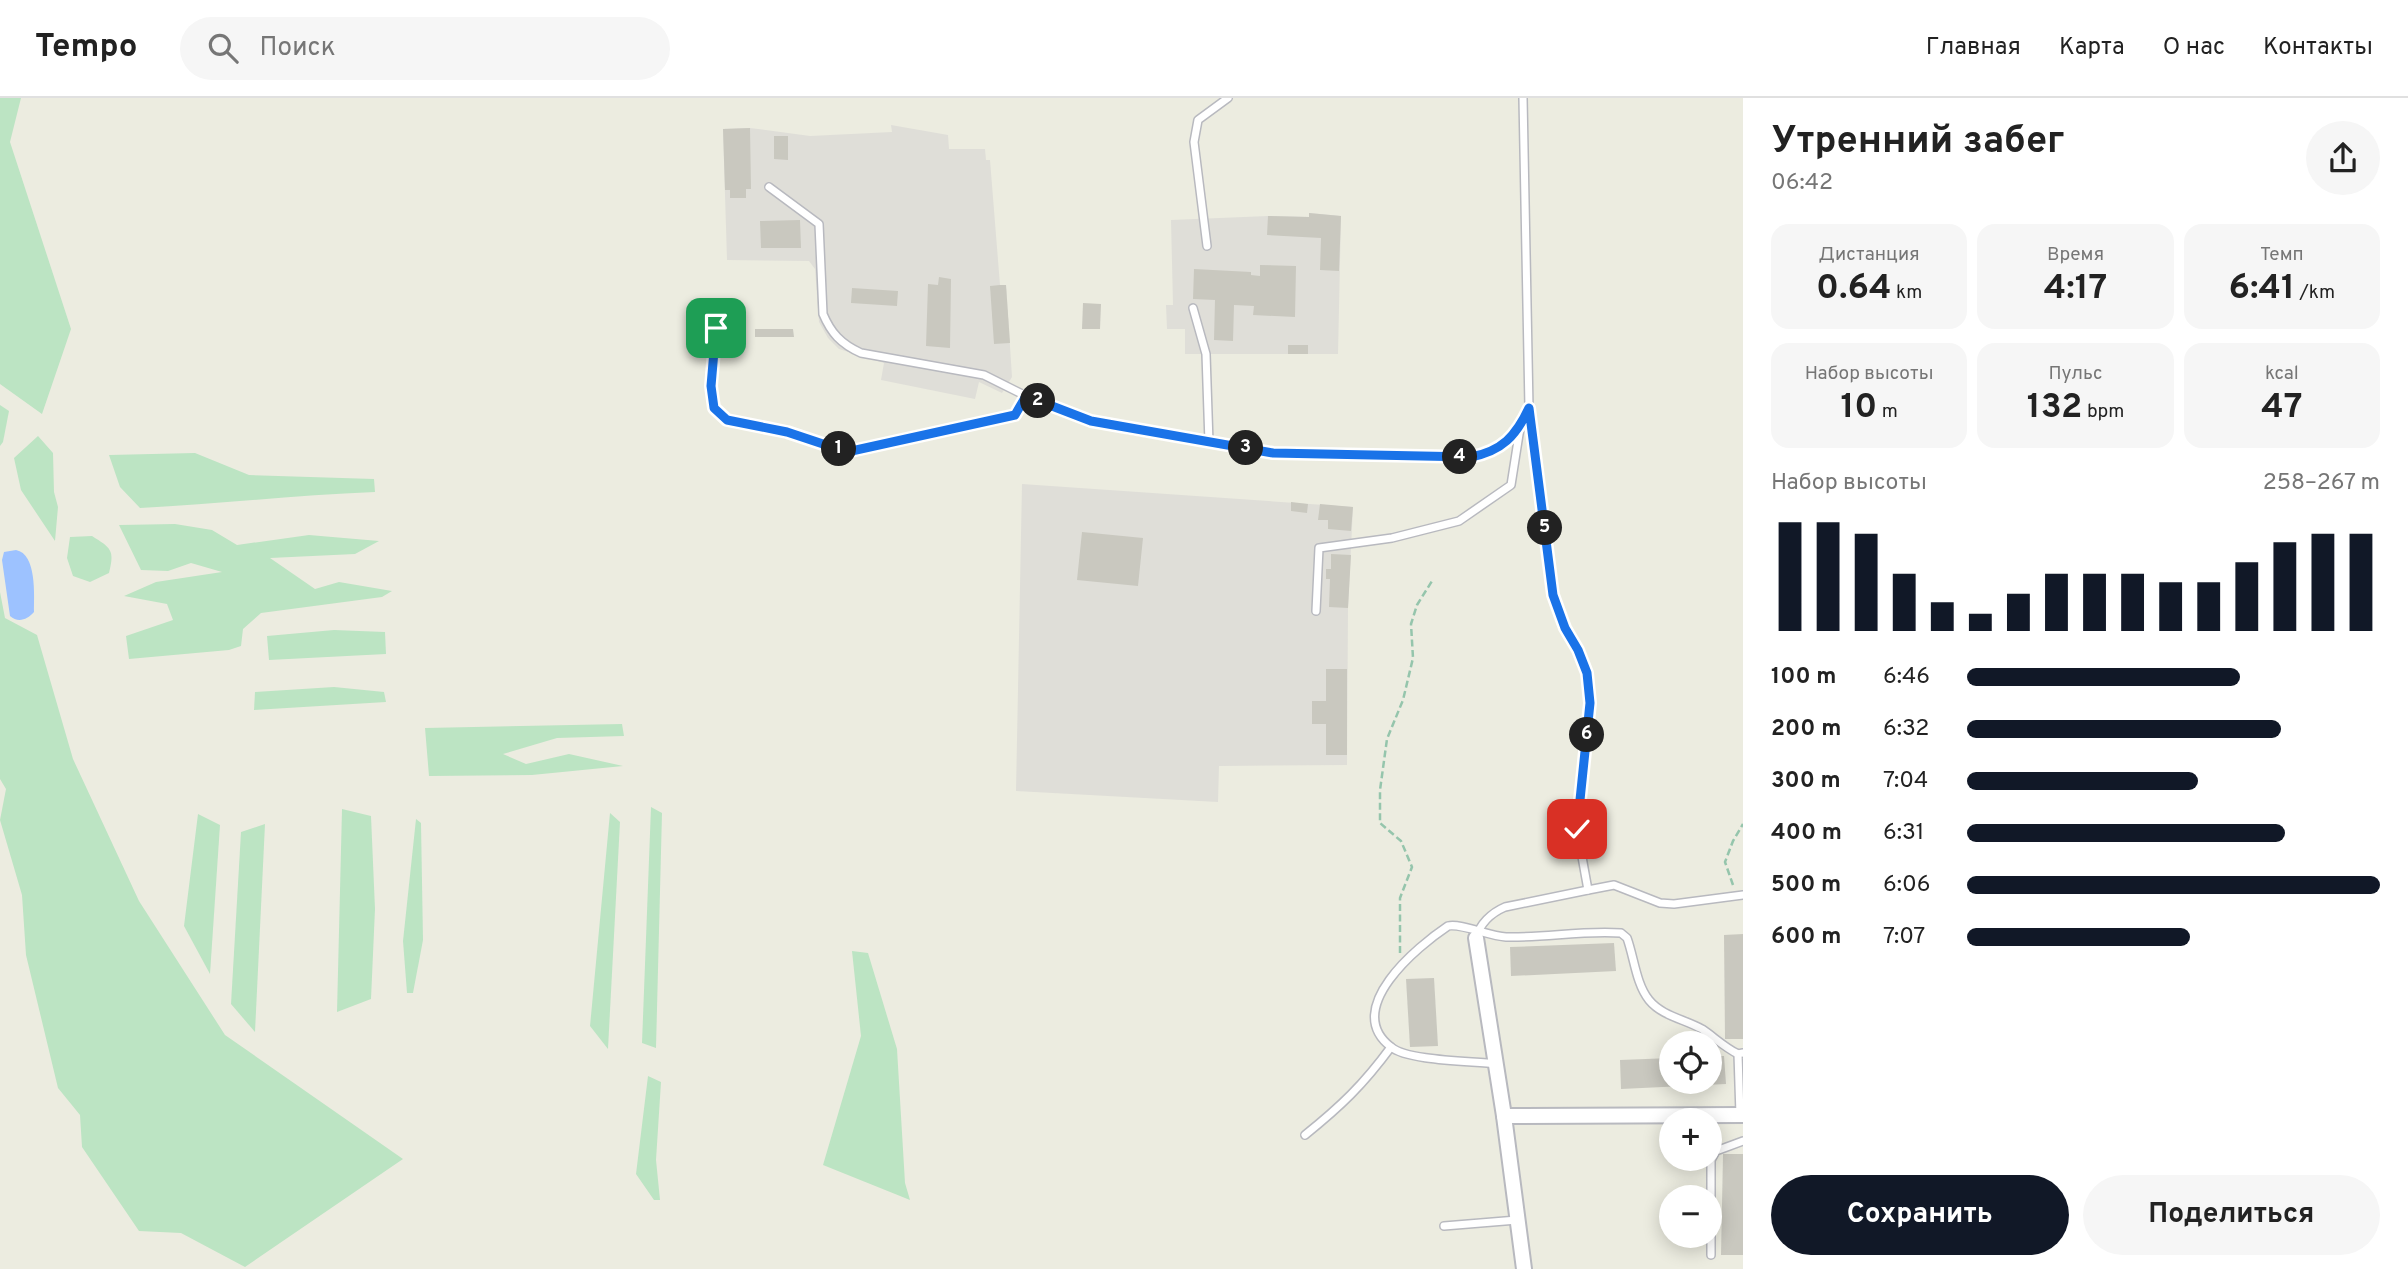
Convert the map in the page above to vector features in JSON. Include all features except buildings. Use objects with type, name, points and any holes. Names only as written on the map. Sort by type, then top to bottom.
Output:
[{"type":"street","points":[[1477,935],[1524,1269]]},
{"type":"street","points":[[1504,1116],[1741,1115]]},
{"type":"lane","points":[[1207,246],[1194,142],[1198,120],[1228,98]]},
{"type":"lane","points":[[1523,98],[1529,408],[1553,595],[1565,628],[1587,673],[1590,703],[1577,829],[1588,890]]},
{"type":"lane","points":[[769,187],[820,224],[823,314],[837,339],[847,347],[860,353],[984,375],[1026,396],[1091,421],[1273,453],[1471,457],[1486,454],[1510,440],[1529,408]]},
{"type":"lane","points":[[1193,307],[1206,354],[1209,443]]},
{"type":"lane","points":[[716,328],[711,386],[714,408],[720,414],[727,420],[787,432],[847,452],[1015,415],[1026,396]]},
{"type":"lane","points":[[1316,611],[1319,548],[1392,538],[1459,521],[1511,485],[1520,427]]},
{"type":"lane","points":[[1477,935],[1494,912],[1504,907],[1614,886],[1660,903],[1674,904],[1740,895]]},
{"type":"lane","points":[[1496,1064],[1407,1055],[1391,1047],[1381,1035],[1375,1019],[1377,1002],[1388,981],[1415,951],[1448,926],[1455,924],[1477,935],[1506,937],[1621,933],[1627,938],[1647,998],[1659,1010],[1691,1023],[1740,1054],[1741,1115]]},
{"type":"lane","points":[[1305,1135],[1368,1079],[1391,1047]]},
{"type":"lane","points":[[1711,1255],[1711,1160],[1716,1151],[1743,1141]]},
{"type":"lane","points":[[1444,1226],[1517,1220]]},
{"type":"path","points":[[1400,967],[1400,898],[1412,867],[1401,841],[1380,823],[1380,790],[1387,739],[1403,700],[1413,658],[1411,624],[1417,606],[1432,581]]},
{"type":"path","points":[[1740,895],[1725,862],[1732,841],[1743,824]]},
{"type":"shaded area","points":[[891,125],[948,135],[949,149],[985,149],[986,160],[990,160],[1000,285],[1006,285],[1012,377],[1002,393],[979,382],[975,399],[881,380],[884,363],[839,349],[828,338],[819,322],[815,269],[809,261],[727,260],[723,129],[750,128],[810,136],[892,132]]},
{"type":"shaded area","points":[[1309,213],[1341,216],[1338,354],[1185,354],[1185,329],[1167,329],[1166,305],[1173,305],[1171,220],[1309,217]]},
{"type":"shaded area","points":[[1022,484],[1353,507],[1348,608],[1347,765],[1219,766],[1218,802],[1016,791]]},
{"type":"green space","points":[[0,98],[21,98],[10,142],[71,329],[42,414],[0,384]]},
{"type":"green space","points":[[0,405],[9,411],[0,446]]},
{"type":"green space","points":[[38,436],[53,453],[54,492],[58,507],[55,541],[21,490],[14,458]]},
{"type":"green space","points":[[195,453],[249,475],[374,479],[375,492],[140,508],[120,487],[109,455]]},
{"type":"green space","points":[[175,524],[212,530],[237,545],[309,535],[379,541],[355,554],[270,558],[315,589],[339,582],[392,591],[382,597],[261,613],[243,629],[241,646],[229,650],[129,659],[126,636],[173,620],[167,604],[124,596],[156,582],[222,572],[191,563],[168,571],[141,570],[119,525]]},
{"type":"green space","points":[[92,536],[110,550],[112,559],[109,573],[90,582],[73,576],[67,558],[70,537]]},
{"type":"green space","points":[[0,592],[5,618],[37,635],[73,759],[139,901],[225,1035],[403,1159],[245,1267],[181,1233],[139,1231],[82,1147],[80,1115],[58,1088],[26,955],[22,895],[0,820],[6,789],[0,779]]},
{"type":"green space","points":[[334,630],[385,632],[386,654],[269,660],[267,636]]},
{"type":"green space","points":[[334,687],[384,692],[386,702],[254,710],[255,692]]},
{"type":"green space","points":[[622,724],[624,736],[557,738],[503,754],[526,764],[569,754],[623,766],[532,775],[429,776],[425,728]]},
{"type":"green space","points":[[651,807],[662,813],[656,1048],[642,1043]]},
{"type":"green space","points":[[342,809],[371,816],[375,909],[371,999],[337,1012]]},
{"type":"green space","points":[[610,813],[620,822],[608,1049],[590,1026]]},
{"type":"green space","points":[[198,814],[220,825],[210,974],[184,926]]},
{"type":"green space","points":[[416,819],[421,823],[423,940],[413,993],[407,993],[403,941]]},
{"type":"green space","points":[[265,824],[255,1032],[231,1004],[241,832]]},
{"type":"green space","points":[[852,951],[868,953],[897,1049],[905,1183],[910,1200],[823,1165],[861,1036]]},
{"type":"green space","points":[[648,1076],[661,1082],[656,1160],[660,1200],[654,1200],[636,1174]]},
{"type":"water","points":[[16,550],[28,559],[34,586],[34,612],[19,620],[10,616],[2,560],[4,552]]},
{"type":"route","points":[[716,328],[711,386],[714,408],[727,420],[787,432],[847,452],[1015,415],[1026,396],[1091,421],[1273,453],[1471,457],[1486,454],[1510,440],[1529,408],[1553,595],[1565,628],[1587,673],[1590,703],[1577,829]]}]
